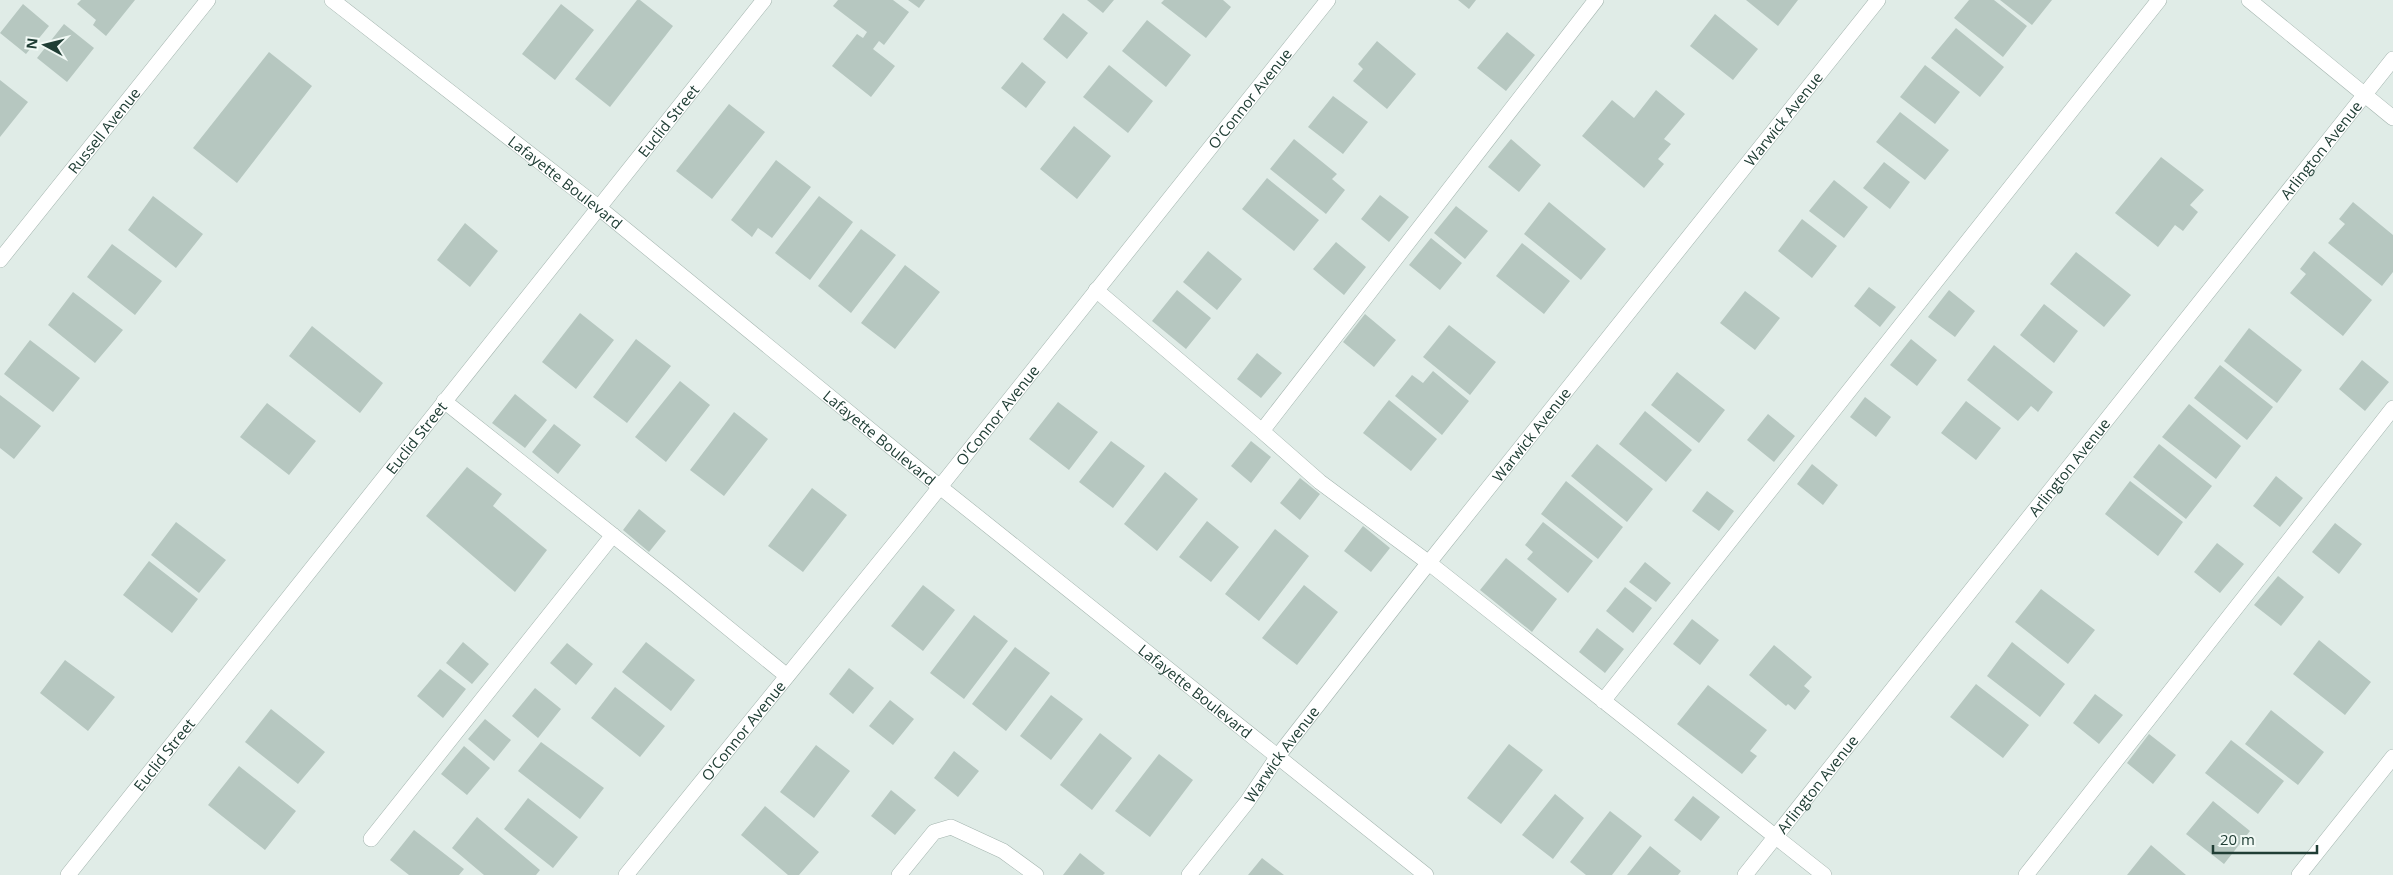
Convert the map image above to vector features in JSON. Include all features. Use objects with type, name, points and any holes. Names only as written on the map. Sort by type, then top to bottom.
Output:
[{"type":"street","name":"Russell Avenue","points":[[0,260],[208,0]]},
{"type":"street","name":"Lafayette Boulevard","points":[[332,0],[598,207],[940,487],[1426,875]]},
{"type":"street","name":"Euclid Street","points":[[68,875],[764,0]]},
{"type":"street","name":"O'Connor Avenue","points":[[626,875],[940,487],[1328,0]]},
{"type":"street","points":[[1262,431],[1596,0]]},
{"type":"street","name":"Warwick Avenue","points":[[1189,875],[1247,802],[1278,756],[1429,562],[1878,0]]},
{"type":"street","points":[[1604,701],[2160,0]]},
{"type":"street","points":[[2248,0],[2393,118]]},
{"type":"street","name":"Arlington Avenue","points":[[1745,875],[2393,59]]},
{"type":"street","points":[[1096,290],[1320,482],[1429,562],[1824,875]]},
{"type":"street","points":[[444,401],[786,676]]},
{"type":"street","points":[[2026,875],[2393,408]]},
{"type":"street","points":[[371,839],[613,535]]},
{"type":"street","points":[[2299,875],[2393,757]]},
{"type":"street","points":[[899,875],[934,832],[951,827],[1003,851],[1036,875]]},
{"type":"building","points":[[81,0],[135,0],[106,36],[93,25],[96,20],[77,4]]},
{"type":"building","points":[[637,0],[640,0],[673,26],[610,107],[575,79]]},
{"type":"building","points":[[838,0],[893,0],[909,12],[884,45],[879,41],[873,49],[895,66],[871,97],[832,66],[857,34],[863,38],[867,32],[833,6]]},
{"type":"building","points":[[908,0],[925,0],[919,8]]},
{"type":"building","points":[[1087,0],[1114,0],[1103,13]]},
{"type":"building","points":[[1164,0],[1223,0],[1231,7],[1206,38],[1161,3]]},
{"type":"building","points":[[1458,0],[1476,0],[1469,9]]},
{"type":"building","points":[[1746,0],[1798,0],[1778,26]]},
{"type":"building","points":[[1969,0],[1994,0],[2027,26],[2003,57],[1954,18]]},
{"type":"building","points":[[2000,0],[2052,0],[2032,25]]},
{"type":"building","points":[[23,4],[49,26],[26,54],[0,33]]},
{"type":"building","points":[[561,4],[594,30],[555,80],[522,54]]},
{"type":"building","points":[[1063,13],[1088,33],[1067,59],[1043,39]]},
{"type":"building","points":[[1715,14],[1758,49],[1733,80],[1690,46]]},
{"type":"building","points":[[1147,20],[1191,55],[1166,87],[1122,51]]},
{"type":"building","points":[[64,24],[94,48],[67,82],[37,58]]},
{"type":"building","points":[[1956,28],[2004,67],[1980,97],[1931,58]]},
{"type":"building","points":[[1507,32],[1535,55],[1506,91],[1477,68]]},
{"type":"building","points":[[1377,41],[1416,74],[1387,109],[1353,81],[1363,69],[1358,64]]},
{"type":"building","points":[[269,52],[312,86],[237,183],[193,148]]},
{"type":"building","points":[[1022,62],[1046,82],[1026,108],[1001,88]]},
{"type":"building","points":[[1109,65],[1153,101],[1128,133],[1083,97]]},
{"type":"building","points":[[1925,65],[1960,92],[1935,124],[1900,97]]},
{"type":"building","points":[[0,80],[28,102],[0,137]]},
{"type":"building","points":[[1656,90],[1685,114],[1664,139],[1671,144],[1658,159],[1664,164],[1644,188],[1582,136],[1612,100],[1634,118]]},
{"type":"building","points":[[1333,96],[1368,122],[1343,154],[1308,127]]},
{"type":"building","points":[[729,104],[765,132],[712,199],[676,171]]},
{"type":"building","points":[[1900,112],[1949,150],[1925,180],[1876,142]]},
{"type":"building","points":[[1074,126],[1111,156],[1077,199],[1040,169]]},
{"type":"building","points":[[1294,139],[1337,174],[1332,179],[1345,190],[1326,214],[1270,169]]},
{"type":"building","points":[[1511,139],[1541,165],[1519,192],[1488,167]]},
{"type":"building","points":[[2161,157],[2204,190],[2190,205],[2198,212],[2183,231],[2175,225],[2158,247],[2115,213]]},
{"type":"building","points":[[776,160],[811,187],[772,238],[758,228],[752,237],[731,220]]},
{"type":"building","points":[[1884,162],[1910,182],[1890,209],[1863,188]]},
{"type":"building","points":[[1267,178],[1319,220],[1294,251],[1242,209]]},
{"type":"building","points":[[1834,180],[1868,207],[1844,238],[1809,211]]},
{"type":"building","points":[[1380,195],[1409,217],[1389,242],[1361,219]]},
{"type":"building","points":[[153,196],[203,234],[176,268],[128,230]]},
{"type":"building","points":[[819,196],[853,222],[810,280],[775,253]]},
{"type":"building","points":[[1549,202],[1606,249],[1581,280],[1524,234]]},
{"type":"building","points":[[2353,202],[2393,235],[2393,272],[2382,286],[2328,243],[2345,224],[2339,219]]},
{"type":"building","points":[[1456,206],[1488,231],[1465,259],[1434,233]]},
{"type":"building","points":[[1802,219],[1837,246],[1812,278],[1778,251]]},
{"type":"building","points":[[465,223],[498,251],[470,287],[437,260]]},
{"type":"building","points":[[861,229],[896,255],[851,313],[818,286]]},
{"type":"building","points":[[1431,238],[1462,263],[1440,290],[1409,265]]},
{"type":"building","points":[[1336,242],[1366,267],[1344,295],[1313,269]]},
{"type":"building","points":[[1522,243],[1570,281],[1544,314],[1496,276]]},
{"type":"building","points":[[112,244],[162,281],[135,315],[87,277]]},
{"type":"building","points":[[1208,251],[1242,279],[1217,310],[1183,282]]},
{"type":"building","points":[[2314,251],[2372,300],[2343,336],[2290,293],[2306,274],[2300,269]]},
{"type":"building","points":[[2076,252],[2131,295],[2104,327],[2050,284]]},
{"type":"building","points":[[905,265],[940,292],[895,349],[861,323]]},
{"type":"building","points":[[1869,287],[1896,307],[1880,327],[1854,306]]},
{"type":"building","points":[[1177,290],[1211,318],[1186,349],[1152,321]]},
{"type":"building","points":[[1949,290],[1975,311],[1955,337],[1928,317]]},
{"type":"building","points":[[1745,291],[1780,318],[1755,350],[1720,323]]},
{"type":"building","points":[[73,292],[123,330],[95,363],[48,325]]},
{"type":"building","points":[[2044,304],[2078,331],[2054,363],[2020,335]]},
{"type":"building","points":[[580,313],[614,340],[576,389],[542,362]]},
{"type":"building","points":[[1365,314],[1396,340],[1374,367],[1343,342]]},
{"type":"building","points":[[1449,325],[1496,362],[1470,395],[1423,357]]},
{"type":"building","points":[[312,326],[383,383],[360,413],[289,356]]},
{"type":"building","points":[[2249,328],[2302,370],[2277,403],[2224,361]]},
{"type":"building","points":[[636,339],[671,366],[627,423],[593,397]]},
{"type":"building","points":[[1911,339],[1937,360],[1917,386],[1890,365]]},
{"type":"building","points":[[30,340],[80,378],[53,412],[4,374]]},
{"type":"building","points":[[1994,345],[2053,392],[2038,412],[2031,406],[2018,421],[1967,380]]},
{"type":"building","points":[[1257,353],[1282,373],[1261,398],[1237,379]]},
{"type":"building","points":[[2362,360],[2389,382],[2365,411],[2339,389]]},
{"type":"building","points":[[2220,365],[2273,407],[2247,440],[2194,398]]},
{"type":"building","points":[[1433,371],[1469,401],[1442,435],[1395,396],[1412,375],[1423,383]]},
{"type":"building","points":[[1677,372],[1725,410],[1699,443],[1651,405]]},
{"type":"building","points":[[680,381],[710,405],[666,462],[635,437]]},
{"type":"building","points":[[515,394],[547,420],[525,448],[492,423]]},
{"type":"building","points":[[0,395],[41,426],[14,459],[0,448]]},
{"type":"building","points":[[1865,397],[1891,417],[1876,437],[1850,417]]},
{"type":"building","points":[[1389,400],[1437,439],[1411,471],[1363,433]]},
{"type":"building","points":[[1966,401],[2001,428],[1976,460],[1941,433]]},
{"type":"building","points":[[1058,402],[1098,432],[1069,470],[1029,439]]},
{"type":"building","points":[[267,403],[316,441],[289,475],[240,437]]},
{"type":"building","points":[[2189,404],[2241,446],[2216,479],[2162,437]]},
{"type":"building","points":[[1645,411],[1692,450],[1666,482],[1619,444]]},
{"type":"building","points":[[734,412],[768,439],[724,496],[690,470]]},
{"type":"building","points":[[1768,414],[1795,436],[1774,462],[1747,440]]},
{"type":"building","points":[[554,424],[581,445],[558,474],[532,452]]},
{"type":"building","points":[[1111,441],[1145,466],[1113,508],[1079,482]]},
{"type":"building","points":[[1251,441],[1271,457],[1251,483],[1231,466]]},
{"type":"building","points":[[1597,444],[1653,489],[1627,522],[1571,476]]},
{"type":"building","points":[[2159,444],[2212,486],[2186,519],[2133,477]]},
{"type":"building","points":[[1812,464],[1838,485],[1823,505],[1797,484]]},
{"type":"building","points":[[467,467],[502,494],[493,506],[547,550],[515,592],[426,516]]},
{"type":"building","points":[[1165,472],[1198,499],[1157,551],[1124,524]]},
{"type":"building","points":[[2276,476],[2303,498],[2280,527],[2253,506]]},
{"type":"building","points":[[1300,478],[1320,494],[1300,520],[1280,503]]},
{"type":"building","points":[[1566,481],[1623,527],[1598,559],[1541,514]]},
{"type":"building","points":[[2130,481],[2183,522],[2158,556],[2105,514]]},
{"type":"building","points":[[812,488],[847,515],[803,572],[768,546]]},
{"type":"building","points":[[1707,491],[1734,511],[1719,531],[1692,511]]},
{"type":"building","points":[[639,509],[666,531],[649,552],[623,530]]},
{"type":"building","points":[[1207,521],[1239,547],[1211,582],[1179,557]]},
{"type":"building","points":[[176,522],[226,560],[199,593],[151,555]]},
{"type":"building","points":[[1543,522],[1593,561],[1568,593],[1527,559],[1533,552],[1525,545]]},
{"type":"building","points":[[2335,523],[2362,544],[2339,574],[2312,552]]},
{"type":"building","points":[[1363,526],[1390,548],[1371,572],[1344,551]]},
{"type":"building","points":[[1275,529],[1309,556],[1259,621],[1225,594]]},
{"type":"building","points":[[2217,543],[2244,564],[2220,593],[2194,572]]},
{"type":"building","points":[[1506,558],[1557,599],[1532,632],[1480,590]]},
{"type":"building","points":[[149,561],[198,599],[172,633],[123,595]]},
{"type":"building","points":[[1645,562],[1671,583],[1656,602],[1629,582]]},
{"type":"building","points":[[2278,576],[2304,597],[2281,626],[2254,605]]},
{"type":"building","points":[[923,585],[955,610],[923,651],[891,626]]},
{"type":"building","points":[[1304,585],[1338,612],[1297,665],[1262,638]]},
{"type":"building","points":[[1625,587],[1652,608],[1633,633],[1606,611]]},
{"type":"building","points":[[2041,589],[2095,630],[2068,664],[2015,622]]},
{"type":"building","points":[[974,615],[1008,641],[964,699],[930,673]]},
{"type":"building","points":[[1692,619],[1719,640],[1700,665],[1673,644]]},
{"type":"building","points":[[1597,628],[1624,649],[1605,673],[1579,652]]},
{"type":"building","points":[[2319,640],[2371,682],[2345,715],[2293,674]]},
{"type":"building","points":[[463,642],[489,664],[472,684],[446,663]]},
{"type":"building","points":[[646,642],[695,680],[671,711],[622,672]]},
{"type":"building","points":[[2012,642],[2065,684],[2040,717],[1987,676]]},
{"type":"building","points":[[567,643],[593,664],[576,685],[550,663]]},
{"type":"building","points":[[1774,645],[1812,677],[1804,686],[1810,691],[1795,710],[1788,704],[1786,706],[1749,675]]},
{"type":"building","points":[[1015,647],[1050,673],[1006,731],[972,704]]},
{"type":"building","points":[[65,660],[115,697],[88,731],[40,693]]},
{"type":"building","points":[[849,668],[874,688],[853,714],[829,694]]},
{"type":"building","points":[[440,669],[466,689],[443,718],[417,696]]},
{"type":"building","points":[[1976,684],[2029,725],[2003,758],[1950,717]]},
{"type":"building","points":[[1708,685],[1767,730],[1750,751],[1757,756],[1742,774],[1677,724]]},
{"type":"building","points":[[615,687],[665,726],[640,757],[591,718]]},
{"type":"building","points":[[535,688],[561,709],[538,738],[512,716]]},
{"type":"building","points":[[2095,694],[2123,715],[2099,744],[2073,723]]},
{"type":"building","points":[[1051,695],[1083,719],[1051,760],[1020,736]]},
{"type":"building","points":[[890,700],[914,719],[893,745],[869,726]]},
{"type":"building","points":[[271,709],[325,752],[298,784],[245,742]]},
{"type":"building","points":[[2271,710],[2324,752],[2298,785],[2245,744]]},
{"type":"building","points":[[485,719],[511,740],[494,761],[468,739]]},
{"type":"building","points":[[1100,733],[1132,758],[1092,810],[1060,785]]},
{"type":"building","points":[[2149,734],[2176,755],[2153,784],[2127,763]]},
{"type":"building","points":[[2231,740],[2284,781],[2258,814],[2205,773]]},
{"type":"building","points":[[541,742],[604,788],[580,819],[518,771]]},
{"type":"building","points":[[1509,744],[1543,770],[1501,824],[1467,798]]},
{"type":"building","points":[[816,745],[850,771],[814,818],[780,792]]},
{"type":"building","points":[[464,746],[490,768],[467,795],[441,774]]},
{"type":"building","points":[[954,751],[979,771],[958,797],[934,778]]},
{"type":"building","points":[[1159,754],[1193,780],[1150,837],[1115,811]]},
{"type":"building","points":[[239,766],[296,811],[265,850],[208,805]]},
{"type":"building","points":[[891,790],[916,810],[895,835],[871,816]]},
{"type":"building","points":[[1555,794],[1584,818],[1553,859],[1522,835]]},
{"type":"building","points":[[1693,796],[1720,817],[1701,841],[1674,820]]},
{"type":"building","points":[[528,798],[578,837],[553,868],[504,829]]},
{"type":"building","points":[[2213,801],[2250,831],[2224,864],[2186,834]]},
{"type":"building","points":[[765,806],[819,852],[799,875],[788,875],[741,835]]},
{"type":"building","points":[[1610,811],[1642,836],[1612,875],[1586,875],[1570,862]]},
{"type":"building","points":[[477,817],[540,870],[536,875],[484,875],[452,848]]},
{"type":"building","points":[[414,830],[464,869],[459,875],[409,875],[390,860]]},
{"type":"building","points":[[2151,845],[2186,875],[2127,875]]},
{"type":"building","points":[[1650,846],[1681,871],[1678,875],[1627,875]]},
{"type":"building","points":[[1080,853],[1105,873],[1103,875],[1063,875]]},
{"type":"building","points":[[1262,858],[1284,875],[1248,875]]}]
